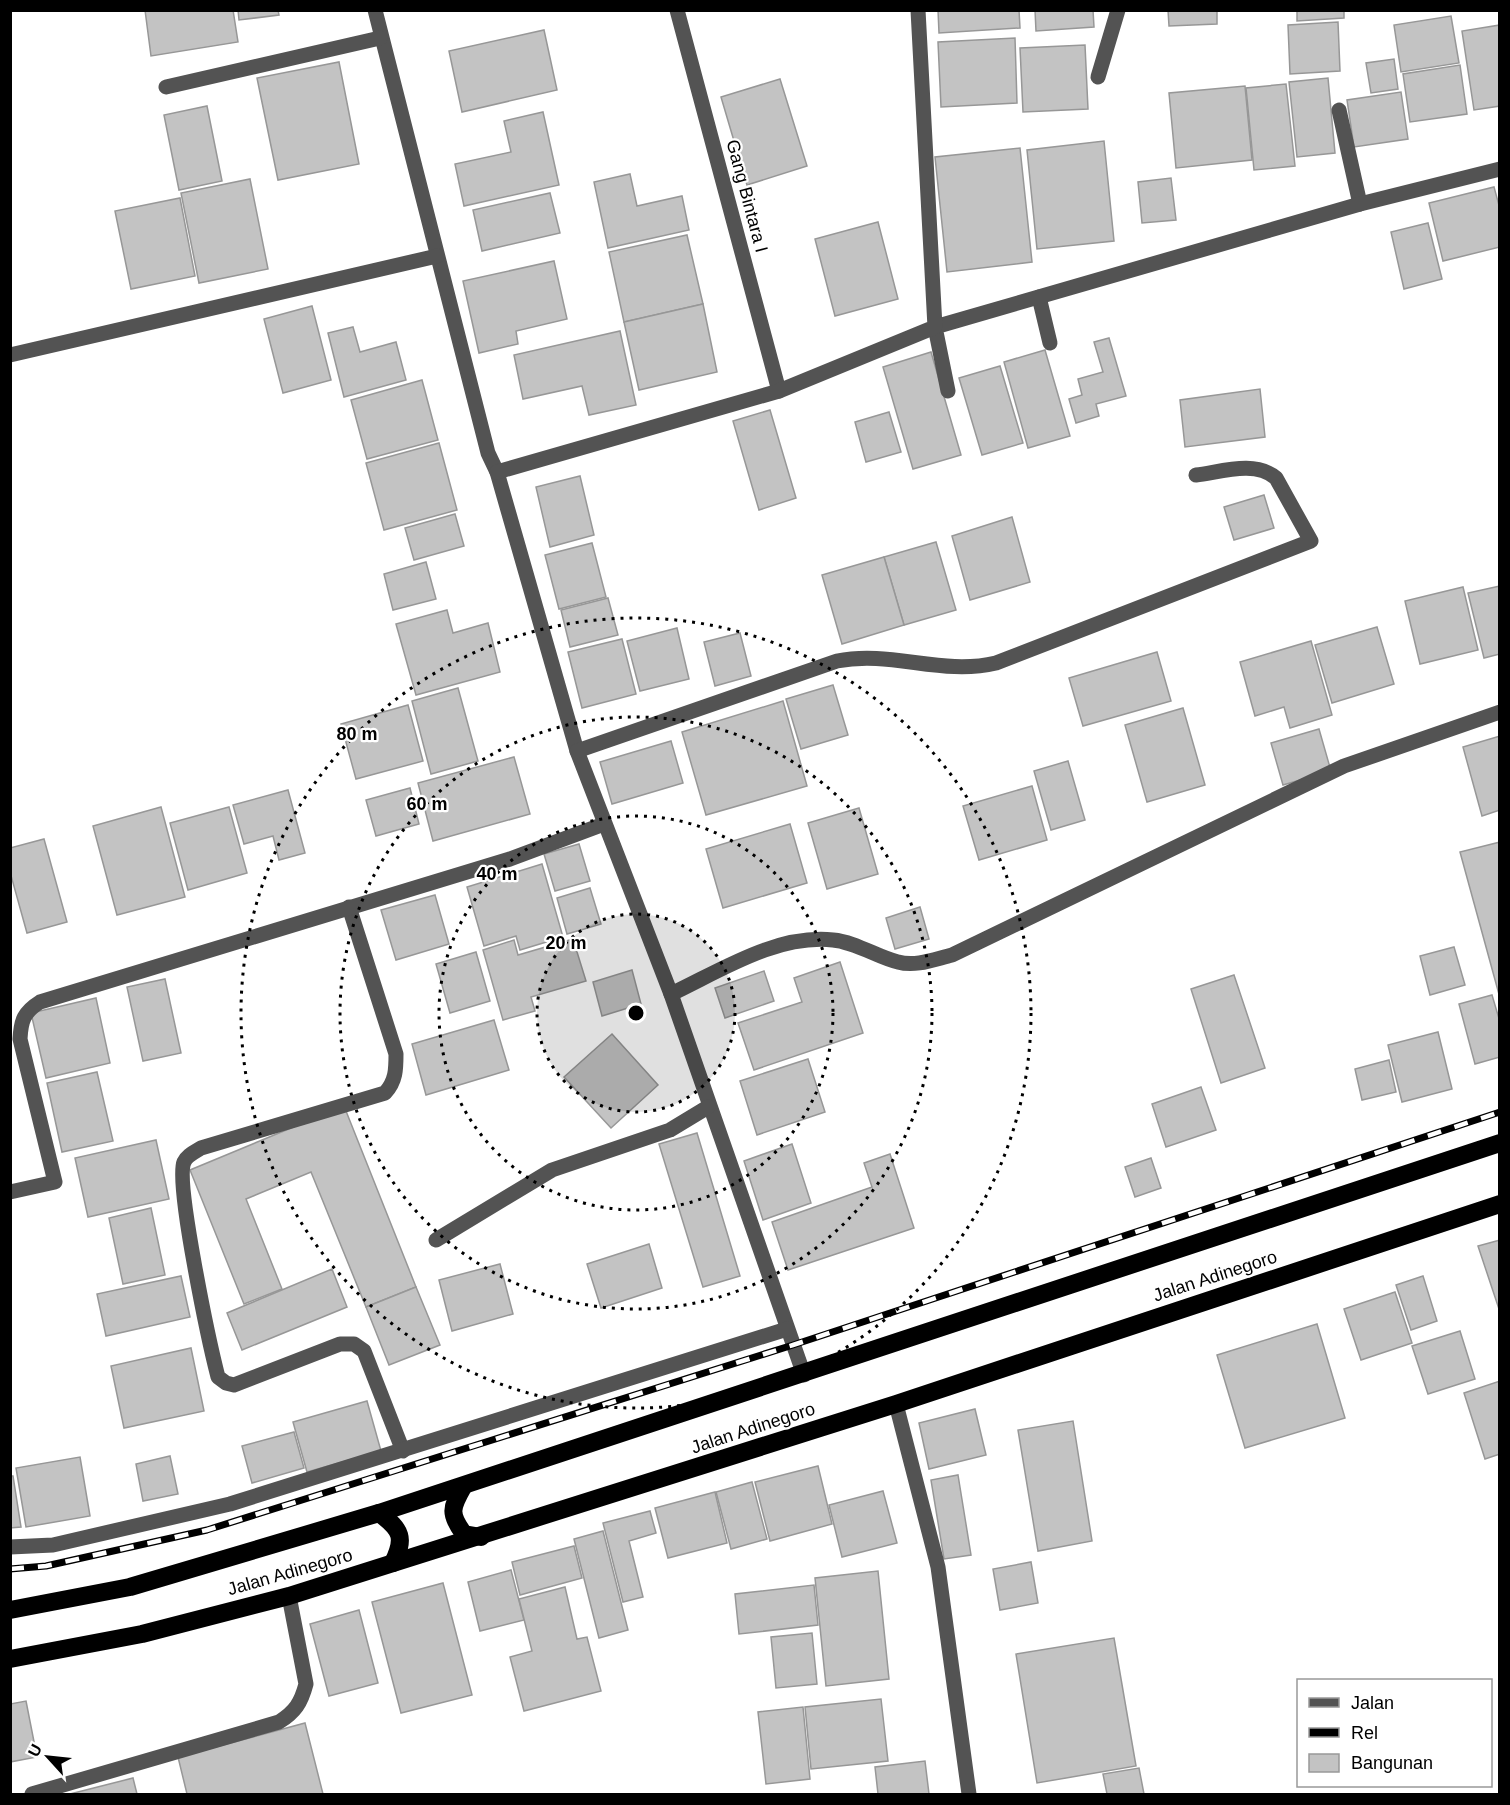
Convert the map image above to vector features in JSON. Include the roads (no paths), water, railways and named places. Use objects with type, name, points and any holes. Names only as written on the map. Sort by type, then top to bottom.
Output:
[{"type":"highway","points":[[10,1610],[130,1587],[463,1487],[1500,1143]]},
{"type":"highway","name":"Jalan Adinegoro","points":[[10,1659],[141,1634],[289,1596],[896,1404],[1500,1204]]},
{"type":"highway","points":[[463,1487],[452,1506],[455,1522],[464,1534],[481,1537]]},
{"type":"highway","points":[[380,1513],[397,1527],[401,1545],[393,1563]]},
{"type":"street","points":[[375,10],[380,38],[488,453],[497,472],[577,751],[671,994],[708,1107],[804,1375]]},
{"type":"street","name":"Gang Bintara I","points":[[677,10],[779,392]]},
{"type":"street","points":[[918,10],[935,327],[948,391]]},
{"type":"street","points":[[1098,77],[1118,10]]},
{"type":"street","points":[[166,87],[380,38]]},
{"type":"street","points":[[1339,110],[1360,204]]},
{"type":"street","points":[[497,472],[779,392],[935,327],[1360,204],[1500,169]]},
{"type":"street","points":[[10,355],[437,256]]},
{"type":"street","points":[[1040,297],[1050,343]]},
{"type":"street","points":[[577,751],[837,661],[872,657],[973,669],[996,663],[1311,542],[1276,478],[1268,472],[1249,468],[1196,475]]},
{"type":"street","points":[[671,994],[760,952],[795,942],[836,940],[900,963],[922,963],[952,955],[1344,766],[1500,712]]},
{"type":"street","points":[[10,1192],[55,1182],[20,1039],[21,1023],[26,1010],[40,1002],[510,859],[604,824]]},
{"type":"street","points":[[348,907],[396,1054],[396,1072],[392,1086],[386,1093],[201,1148],[189,1155],[183,1163],[181,1178],[195,1265],[218,1377],[234,1385],[340,1344],[354,1344],[363,1351],[367,1359],[403,1451]]},
{"type":"street","points":[[436,1240],[552,1170],[670,1130],[708,1107]]},
{"type":"street","points":[[10,1547],[52,1545],[230,1504],[787,1329]]},
{"type":"street","points":[[896,1404],[938,1567],[969,1794]]},
{"type":"street","points":[[32,1794],[279,1722],[294,1713],[303,1698],[306,1684],[289,1596]]},
{"type":"railway","points":[[10,1569],[46,1566],[207,1530],[793,1345],[1500,1112]]}]
